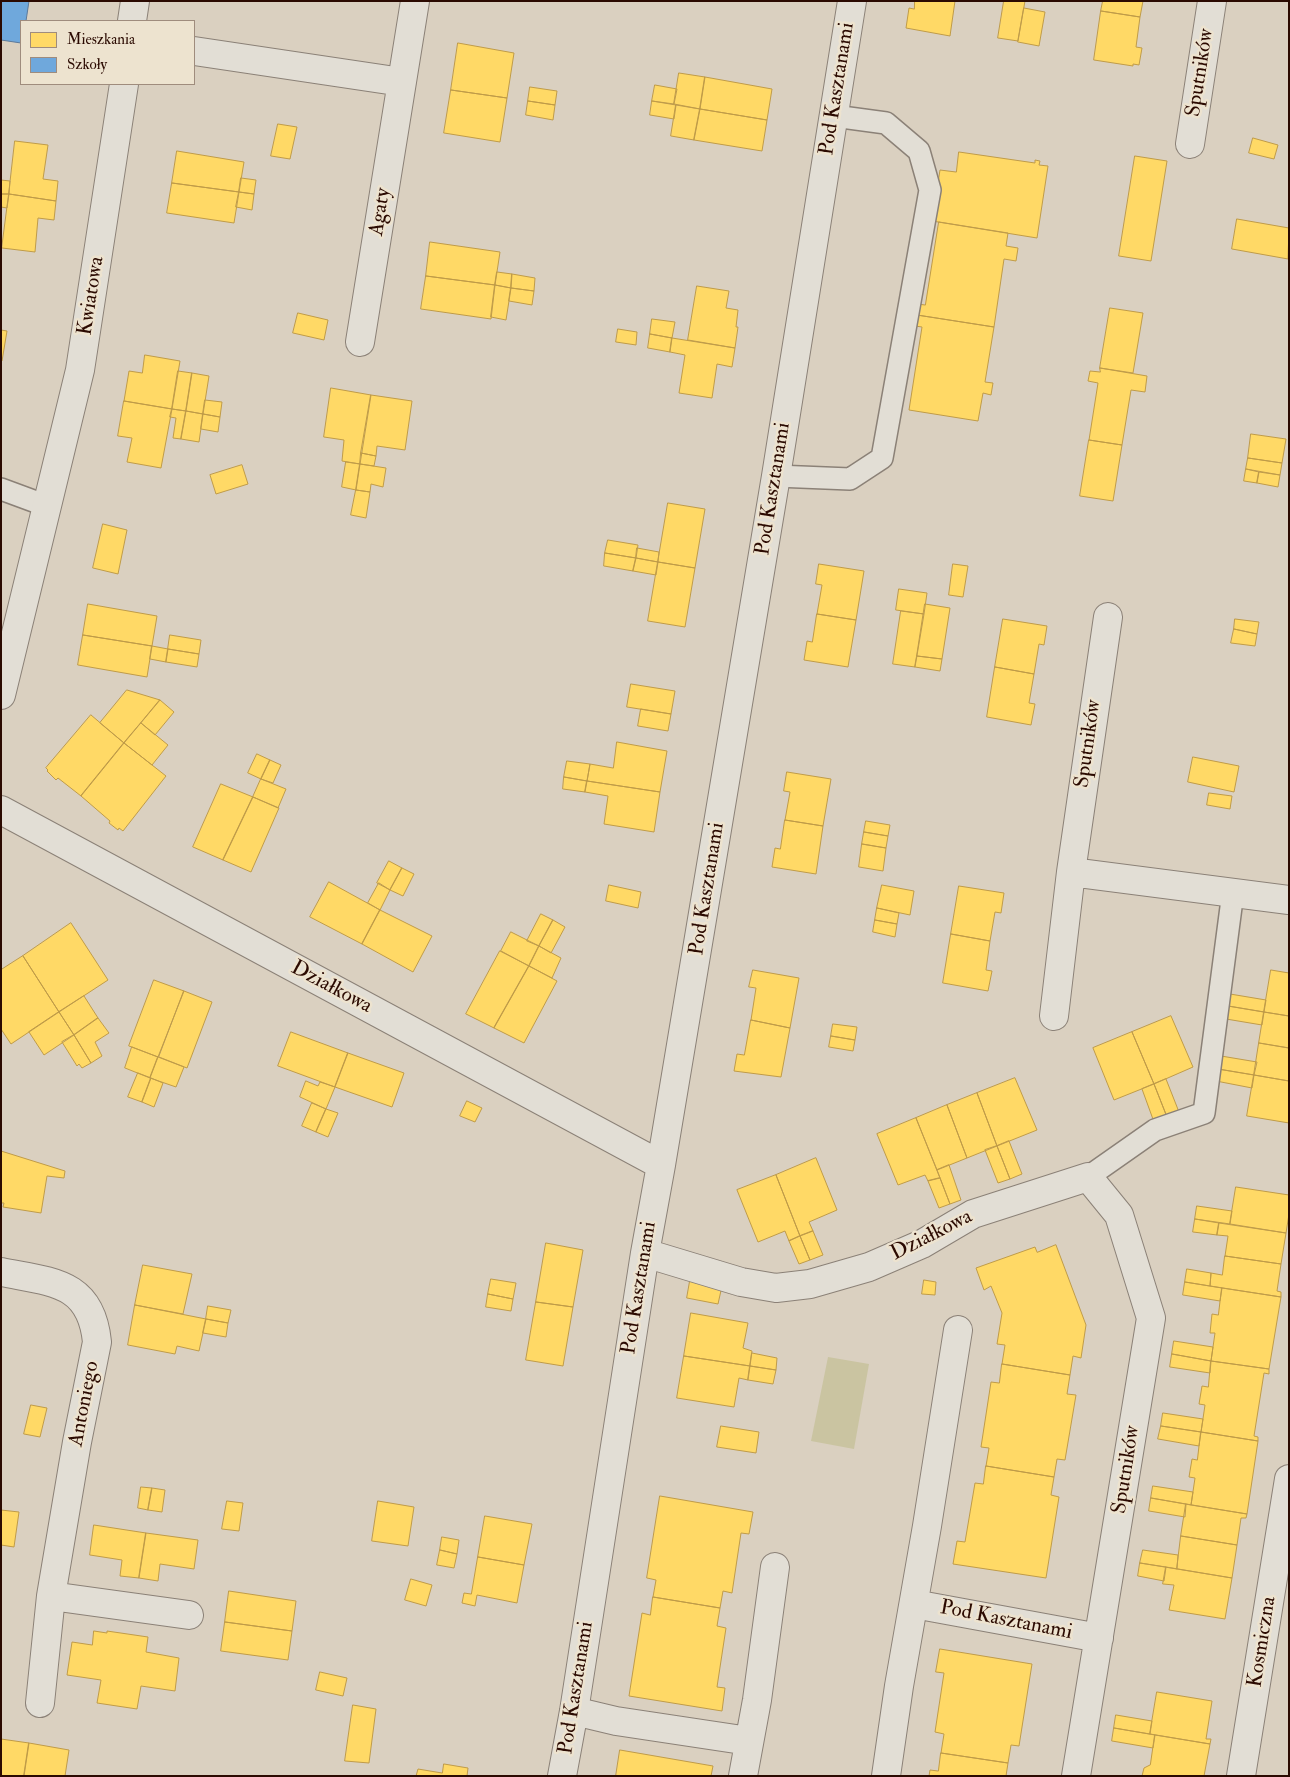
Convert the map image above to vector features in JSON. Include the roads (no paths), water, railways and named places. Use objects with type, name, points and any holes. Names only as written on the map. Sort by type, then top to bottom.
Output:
[{"type":"street","points":[[132,20],[135,1]]},
{"type":"street","name":"Agaty","points":[[360,342],[415,1]]},
{"type":"street","name":"Pod Kasztanami","points":[[562,1776],[574,1711],[645,1253],[776,476],[852,1]]},
{"type":"street","name":"Sputników","points":[[1190,144],[1212,1]]},
{"type":"street","points":[[195,51],[402,82]]},
{"type":"street","name":"Kwiatowa","points":[[1,695],[80,370],[124,85]]},
{"type":"street","name":"Sputników","points":[[1054,1016],[1071,872],[1108,616]]},
{"type":"street","name":"Działkowa","points":[[1,810],[661,1165]]},
{"type":"street","points":[[1071,872],[1289,900]]},
{"type":"street","name":"Sputników","points":[[1076,1776],[1152,1318],[1119,1216],[1088,1177]]},
{"type":"street","name":"Działkowa","points":[[645,1253],[741,1282],[776,1288],[810,1284],[869,1267],[922,1244],[973,1214],[1088,1177]]},
{"type":"street","name":"Antoniego","points":[[1,1272],[58,1283],[81,1299],[91,1313],[97,1342],[77,1442],[51,1596],[40,1703]]},
{"type":"street","points":[[886,1776],[899,1686],[958,1330]]},
{"type":"street","name":"Kosmiczna","points":[[1241,1776],[1289,1479]]},
{"type":"street","points":[[743,1776],[757,1700],[775,1567]]},
{"type":"street","points":[[51,1596],[189,1614]]},
{"type":"street","name":"Pod Kasztanami","points":[[914,1604],[1099,1638]]},
{"type":"street","points":[[574,1711],[616,1721],[749,1741]]},
{"type":"lane","points":[[776,476],[850,479],[882,458],[930,190],[920,152],[886,123],[834,116]]},
{"type":"lane","points":[[1,489],[47,506]]},
{"type":"lane","name":"Działkowa","points":[[1088,1177],[1155,1130],[1204,1113],[1233,892]]}]
